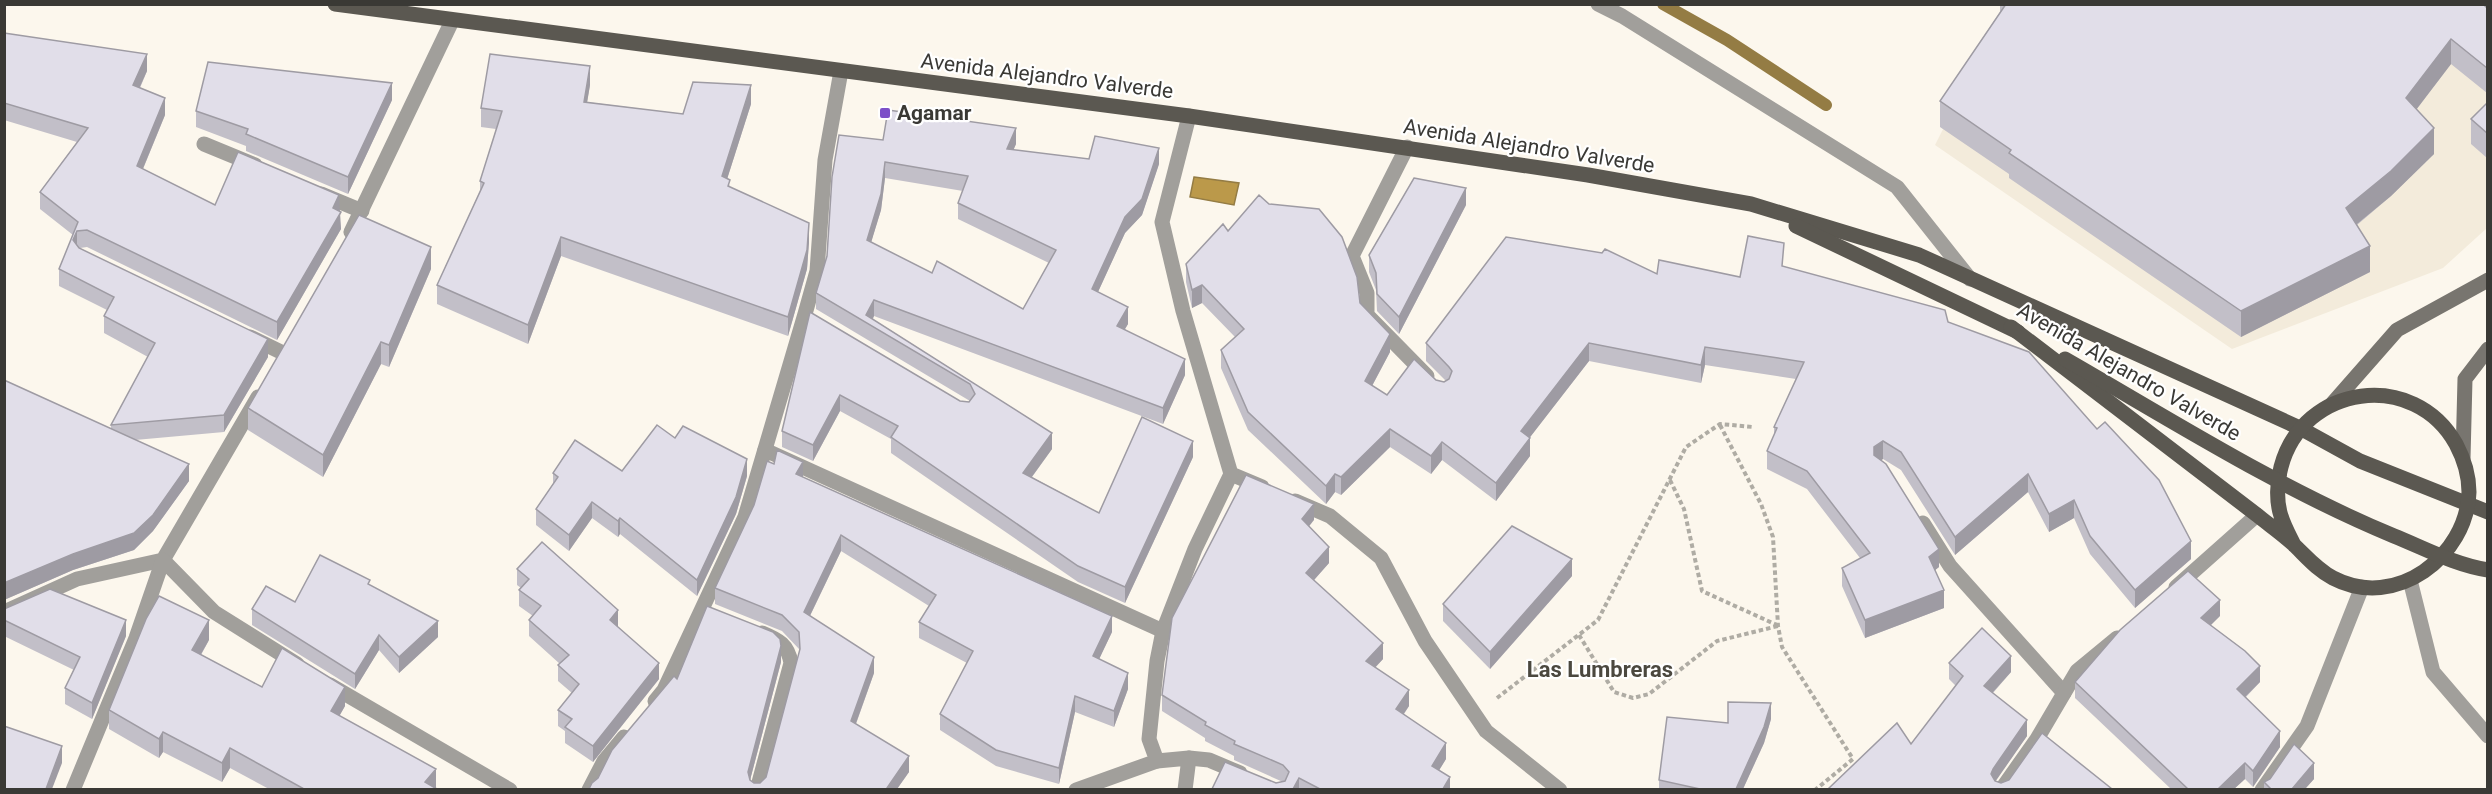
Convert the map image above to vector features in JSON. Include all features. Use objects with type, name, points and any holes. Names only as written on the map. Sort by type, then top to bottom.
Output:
[{"type":"main road","name":"Avenida Alejandro Valverde","points":[[335,4],[1189,116],[1588,174],[1751,204],[1919,255],[2300,428],[2360,461],[2487,512]]},
{"type":"main road","name":"Avenida Alejandro Valverde","points":[[1751,204],[2011,327],[2277,481],[2336,512],[2444,556],[2487,570]]},
{"type":"main road","points":[[2332,404],[2397,330],[2487,280]]},
{"type":"main road","points":[[2011,327],[2257,515],[2320,570],[2335,580],[2362,587],[2386,586],[2410,580],[2428,570],[2444,556],[2460,532],[2468,504],[2469,481],[2463,458],[2448,430],[2424,409],[2394,396],[2362,395],[2332,404],[2314,414],[2300,428],[2285,453],[2277,481],[2280,514],[2294,545]]},
{"type":"main road","points":[[2463,458],[2465,379],[2487,349]]},
{"type":"street","points":[[1598,4],[1622,16],[1897,187],[1970,279]]},
{"type":"street","points":[[345,241],[362,211],[452,21]]},
{"type":"street","points":[[589,789],[604,760],[664,690],[707,611],[745,517],[810,317],[817,271],[825,160],[841,71]]},
{"type":"street","points":[[1157,761],[1149,739],[1157,661],[1164,631],[1195,549],[1231,474],[1183,311],[1162,222],[1189,116]]},
{"type":"street","points":[[204,144],[267,171]]},
{"type":"street","points":[[1407,147],[1352,256],[1367,293],[1366,315],[1442,391]]},
{"type":"street","points":[[309,189],[362,211]]},
{"type":"street","points":[[232,329],[283,352]]},
{"type":"street","points":[[73,789],[136,638],[164,560],[266,383]]},
{"type":"street","points":[[765,450],[1164,631]]},
{"type":"street","points":[[1231,474],[1330,516],[1381,558],[1425,641],[1486,731],[1560,789]]},
{"type":"street","points":[[1912,506],[1950,566],[2064,693]]},
{"type":"street","points":[[2162,600],[2257,515]]},
{"type":"street","points":[[4,612],[77,579],[164,560]]},
{"type":"street","points":[[164,560],[214,612],[332,687],[510,789]]},
{"type":"street","points":[[2410,580],[2433,672],[2487,736]]},
{"type":"street","points":[[2262,789],[2307,726],[2362,587]]},
{"type":"street","points":[[745,626],[778,640],[789,650],[790,663],[756,789]]},
{"type":"street","points":[[2001,789],[2037,739],[2077,671],[2128,629]]},
{"type":"street","points":[[1185,789],[1189,758]]},
{"type":"street","points":[[1076,789],[1157,761],[1189,758],[1209,760],[1259,781]]},
{"type":"path","points":[[1720,424],[1761,504],[1773,537],[1778,626],[1782,647],[1853,759],[1815,789]]},
{"type":"path","points":[[1475,715],[1599,620],[1686,447],[1720,424],[1753,427]]},
{"type":"path","points":[[1670,480],[1684,508],[1702,591],[1778,626]]},
{"type":"path","points":[[1579,635],[1614,692],[1633,698],[1649,694],[1717,641],[1778,626]]},
{"type":"shaded area","points":[[2006,5],[2487,32],[2487,228],[2443,268],[2232,349],[1935,145]]},
{"type":"shaded area","points":[[1194,177],[1239,183],[1234,205],[1190,197]]},
{"type":"building","points":[[2006,4],[2483,4],[2487,8],[2487,68],[2451,39],[2406,98],[2434,128],[2391,171],[2346,208],[2370,246],[2241,311],[2009,153],[2011,150],[1940,101]]},
{"type":"building","points":[[4,33],[147,54],[133,85],[165,98],[137,166],[215,205],[238,152],[339,195],[333,208],[341,212],[277,322],[87,230],[77,231],[73,240],[79,248],[268,339],[224,415],[111,425],[155,343],[104,316],[114,297],[59,269],[78,222],[40,192],[88,128],[4,103]]},
{"type":"building","points":[[490,54],[590,66],[584,102],[683,114],[693,82],[751,85],[722,176],[730,180],[728,186],[809,223],[807,250],[788,317],[561,237],[528,325],[437,285],[484,183],[480,181],[502,111],[481,108]]},
{"type":"building","points":[[208,62],[392,83],[348,177],[246,134],[248,129],[196,111]]},
{"type":"building","points":[[2487,103],[2487,133],[2471,119]]},
{"type":"building","points":[[888,110],[1016,128],[1007,149],[1089,159],[1095,136],[1159,148],[1142,199],[1125,217],[1092,289],[1128,307],[1117,326],[1185,359],[1163,408],[874,300],[866,315],[1052,433],[1023,473],[1099,513],[1142,417],[1193,441],[1125,587],[1078,566],[891,437],[898,426],[840,395],[813,445],[782,431],[810,312],[960,401],[969,402],[975,394],[970,384],[816,293],[827,256],[832,177],[839,135],[883,140]],"holes":[[[885,162],[968,176],[958,203],[1056,250],[1023,309],[937,261],[932,273],[867,240],[881,194]]]},
{"type":"building","points":[[1414,178],[1466,188],[1399,317],[1377,294],[1376,273],[1369,255]]},
{"type":"building","points":[[1259,195],[1269,204],[1319,209],[1342,237],[1357,277],[1360,303],[1390,334],[1365,381],[1387,395],[1414,359],[1436,380],[1444,382],[1449,379],[1452,371],[1426,343],[1506,237],[1602,253],[1605,249],[1657,274],[1659,260],[1740,277],[1748,236],[1784,243],[1782,266],[1945,310],[1948,322],[2029,352],[2097,429],[2105,422],[2159,480],[2191,541],[2135,590],[2090,536],[2074,500],[2049,514],[2028,474],[1955,537],[1901,452],[1883,441],[1874,447],[1874,455],[1886,464],[1939,549],[1929,557],[1944,590],[1865,620],[1842,568],[1870,553],[1807,471],[1767,451],[1777,428],[1774,427],[1804,362],[1705,347],[1701,365],[1589,343],[1521,431],[1530,438],[1496,483],[1442,442],[1431,456],[1390,429],[1341,477],[1335,474],[1326,486],[1248,412],[1221,350],[1244,329],[1202,285],[1192,290],[1186,264],[1223,224],[1228,231]]},
{"type":"building","points":[[359,215],[431,247],[389,345],[381,342],[323,455],[248,408]]},
{"type":"building","points":[[4,380],[189,464],[153,515],[134,533],[73,554],[4,583]]},
{"type":"building","points":[[657,425],[675,438],[683,426],[747,459],[736,497],[697,580],[620,518],[618,521],[592,502],[569,535],[536,509],[558,477],[553,473],[575,440],[622,471]]},
{"type":"building","points":[[777,450],[803,462],[796,474],[1112,616],[1093,656],[1128,673],[1114,711],[1075,696],[1059,768],[996,750],[940,714],[973,651],[919,622],[936,595],[841,535],[804,612],[874,657],[851,721],[909,756],[887,788],[889,789],[589,789],[598,778],[612,750],[674,676],[677,679],[707,606],[773,632],[780,639],[781,646],[748,772],[750,780],[754,783],[760,783],[766,777],[800,649],[799,632],[782,615],[715,588],[754,505],[767,461],[774,464]]},
{"type":"building","points":[[1246,475],[1314,504],[1302,519],[1329,547],[1306,573],[1383,643],[1366,661],[1409,690],[1396,709],[1446,743],[1432,766],[1450,777],[1443,789],[1320,789],[1299,778],[1293,789],[1212,789],[1225,762],[1276,783],[1285,781],[1289,772],[1283,765],[1234,744],[1235,741],[1205,725],[1206,722],[1162,695],[1172,618]]},
{"type":"building","points":[[1512,526],[1572,559],[1490,652],[1443,604]]},
{"type":"building","points":[[542,542],[618,610],[610,620],[659,663],[593,746],[565,727],[572,719],[558,710],[579,684],[558,665],[569,655],[529,620],[541,606],[519,590],[529,579],[517,569]]},
{"type":"building","points":[[320,555],[370,580],[368,584],[438,621],[399,657],[379,635],[355,674],[252,609],[266,586],[295,602]]},
{"type":"building","points":[[2188,571],[2220,600],[2201,618],[2245,651],[2260,666],[2237,689],[2280,731],[2253,771],[2245,763],[2218,789],[2188,789],[2075,682],[2120,630]]},
{"type":"building","points":[[50,589],[126,620],[92,703],[65,688],[80,657],[4,620],[4,609]]},
{"type":"building","points":[[159,596],[209,620],[192,650],[262,687],[282,648],[345,687],[331,711],[436,769],[425,782],[437,789],[304,789],[230,748],[222,763],[163,732],[159,739],[109,710],[146,619]]},
{"type":"building","points":[[1982,628],[2011,656],[1984,686],[2027,720],[1993,769],[1991,774],[1995,781],[2001,783],[2009,780],[2042,733],[2112,789],[1828,789],[1897,723],[1911,744],[1963,676],[1949,663]]},
{"type":"building","points":[[1728,702],[1771,703],[1764,727],[1736,789],[1700,789],[1659,780],[1667,717],[1728,723]]},
{"type":"building","points":[[4,726],[62,746],[46,789],[4,789]]},
{"type":"building","points":[[2294,744],[2314,763],[2292,789],[2271,789],[2264,782],[2270,779]]},
{"type":"waterway","points":[[1663,4],[1727,40],[1826,105]]},
{"type":"place","name":"Agamar","points":[[885,113]]},
{"type":"district","name":"Las Lumbreras","points":[[1600,669]]}]
